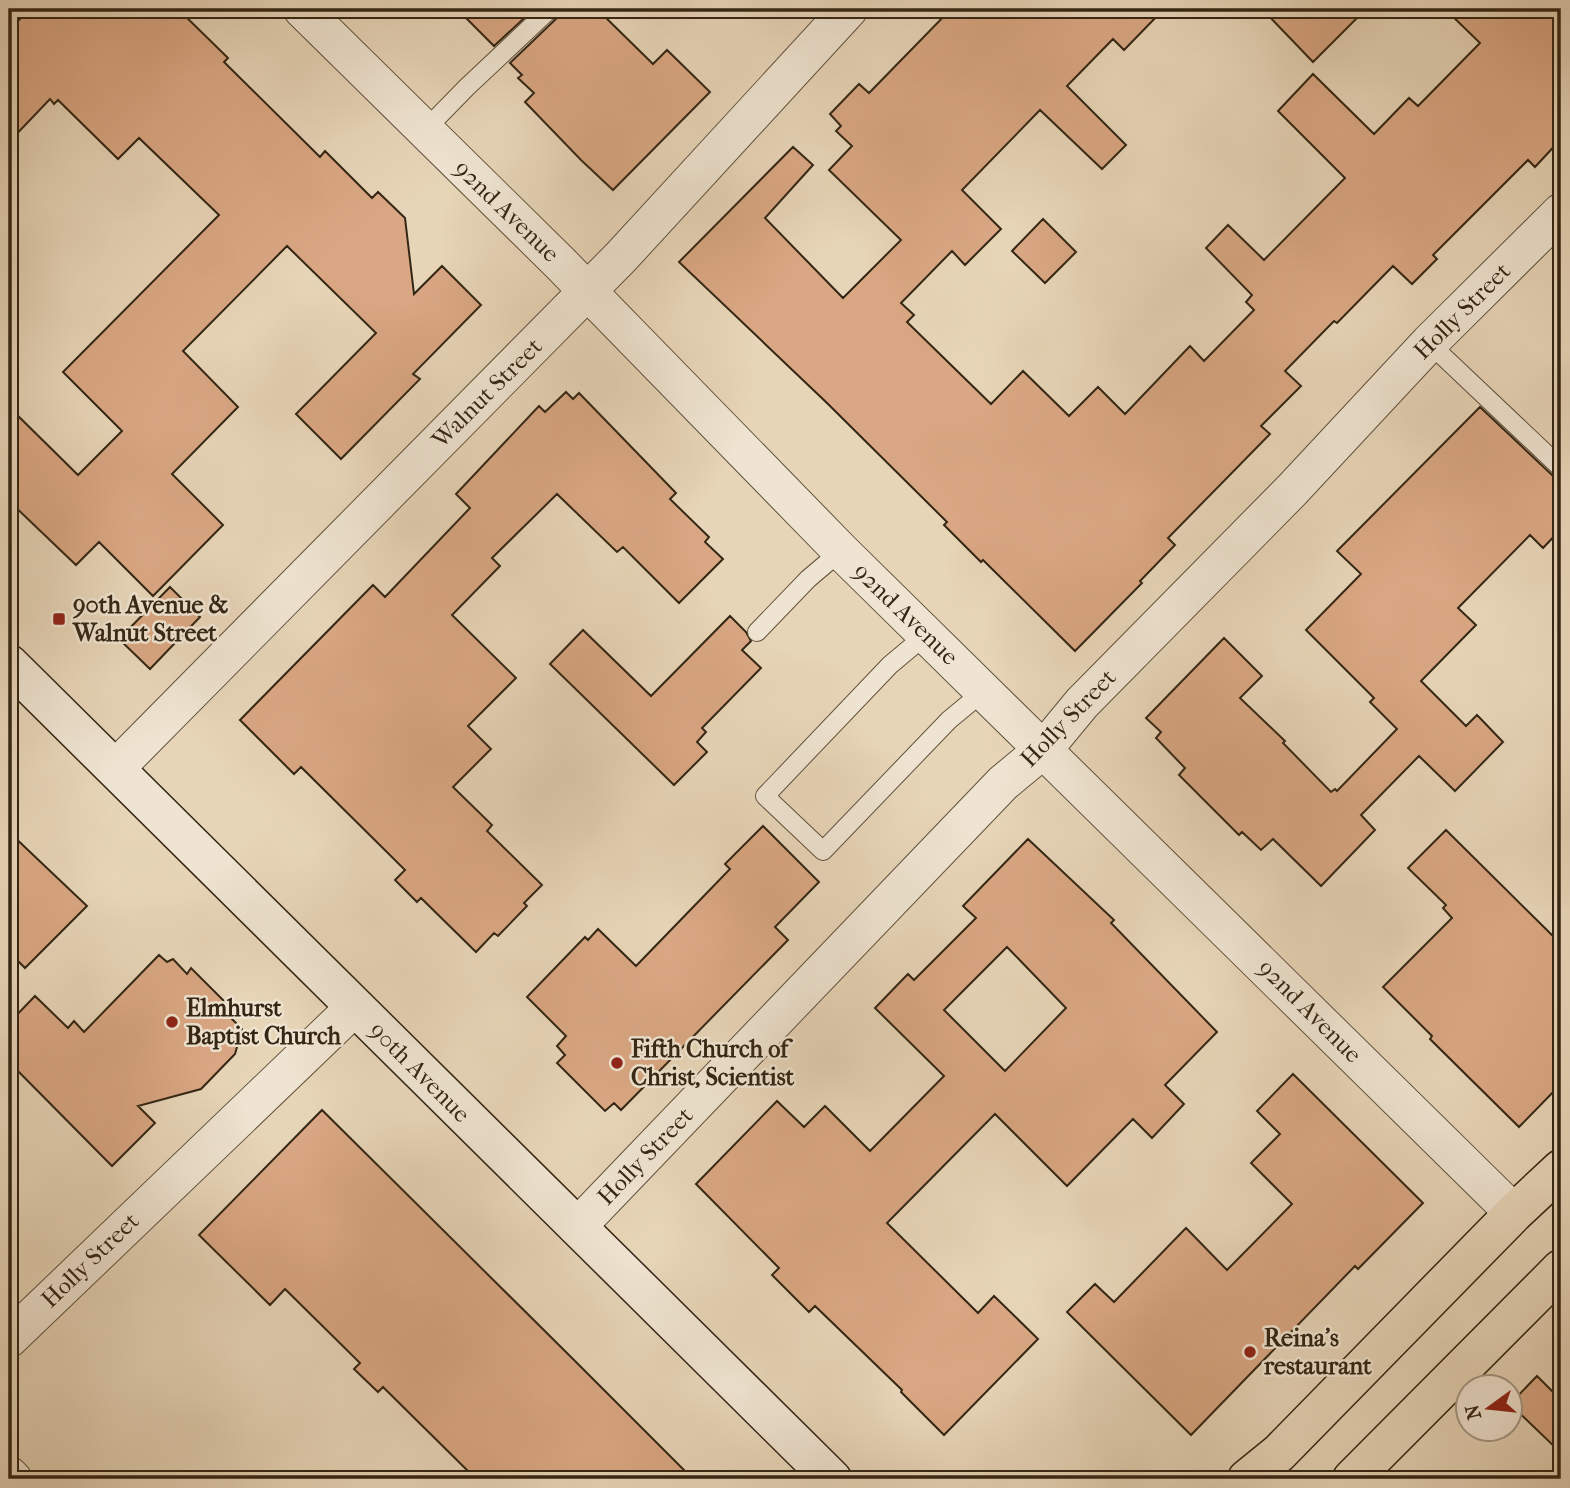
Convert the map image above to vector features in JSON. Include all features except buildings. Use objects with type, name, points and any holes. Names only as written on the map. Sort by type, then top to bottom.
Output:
[{"type":"main road","points":[[1247,1479],[1279,1453],[1514,1213],[1561,1169]]},
{"type":"main road","points":[[1352,1479],[1561,1269]]},
{"type":"street","name":"92nd Avenue","points":[[302,9],[588,291],[841,551],[1514,1213]]},
{"type":"street","name":"Walnut Street","points":[[115,769],[588,291],[849,9]]},
{"type":"street","name":"Holly Street","points":[[577,1227],[1003,783],[1044,749],[1082,703],[1292,491],[1429,343],[1561,212]]},
{"type":"street","name":"90th Avenue","points":[[9,664],[832,1479]]},
{"type":"street","name":"Holly Street","points":[[9,1339],[355,1007]]},
{"type":"street","points":[[9,1475],[13,1479]]},
{"type":"lane","points":[[424,131],[550,9]]},
{"type":"lane","points":[[1429,343],[1561,468]]},
{"type":"lane","points":[[757,632],[808,579],[841,551]]},
{"type":"lane","points":[[927,635],[890,666],[765,796],[823,851],[949,720],[984,691]]},
{"type":"place","name":"90th Avenue & Walnut Street","points":[[59,619]]},
{"type":"place","name":"Elmhurst Baptist Church","points":[[172,1022]]},
{"type":"place","name":"Fifth Church of Christ, Scientist","points":[[617,1063]]},
{"type":"place","name":"Reina's restaurant","points":[[1250,1352]]}]
